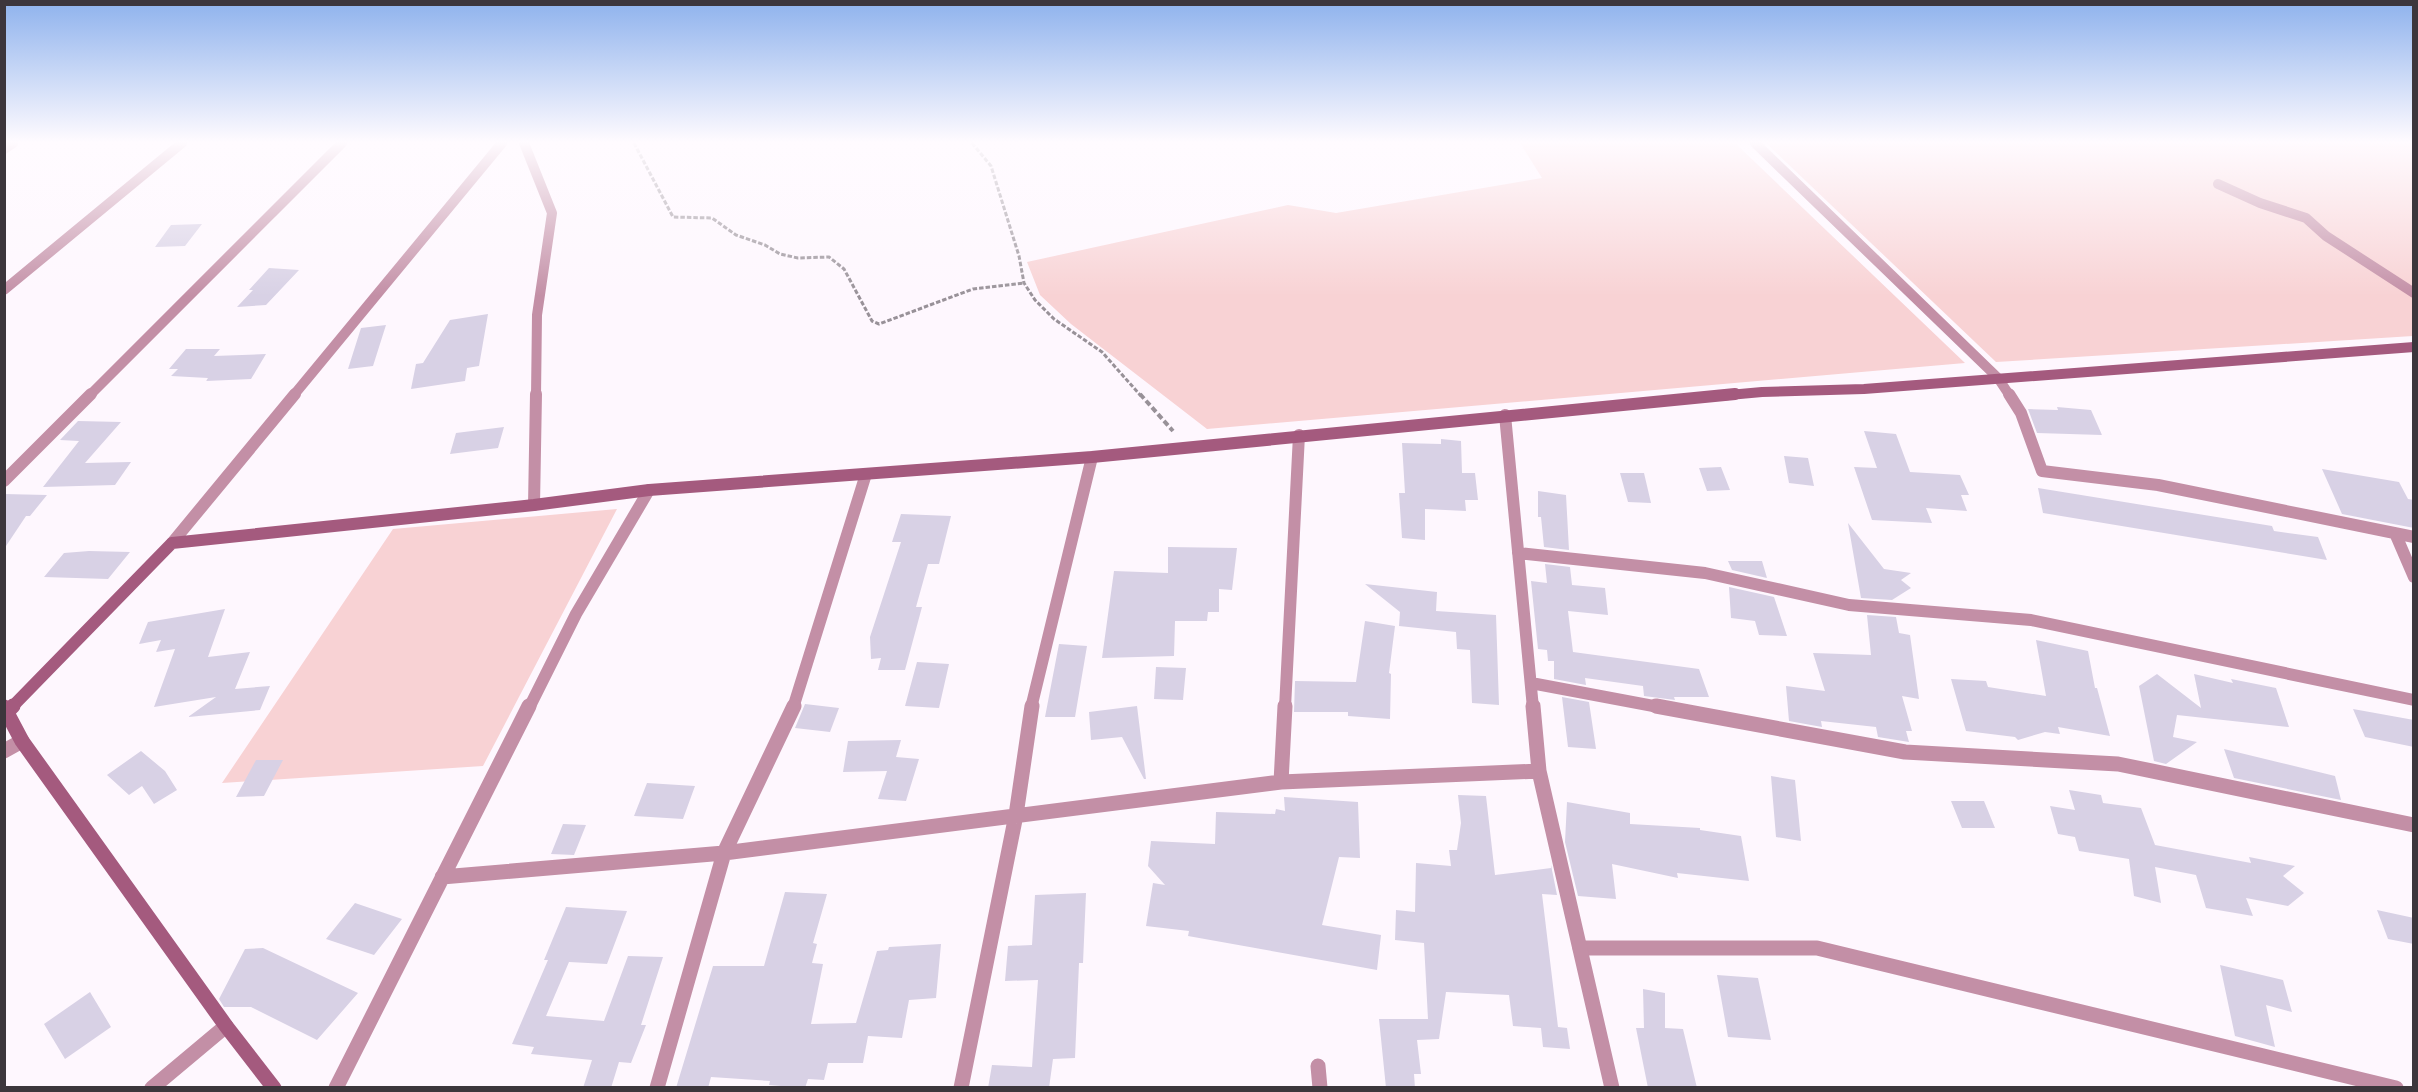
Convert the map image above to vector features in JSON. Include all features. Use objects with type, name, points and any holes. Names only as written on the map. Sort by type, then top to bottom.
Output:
[{"type":"street","points":[[4,290],[120,194]]},
{"type":"street","points":[[4,481],[291,194]]},
{"type":"street","points":[[274,1088],[226,1026],[22,741],[6,710],[172,543],[460,194]]},
{"type":"street","points":[[534,505],[537,315],[552,213],[544,194]]},
{"type":"street","points":[[1808,194],[1998,378],[2021,413],[2042,471],[2158,485],[2414,537]]},
{"type":"street","points":[[2241,194],[2268,206],[2303,215],[2321,228],[2326,236],[2414,293]]},
{"type":"street","points":[[172,543],[534,505],[649,490],[1092,458],[1299,435],[1762,392],[1864,389],[2414,347]]},
{"type":"street","points":[[1505,415],[1539,771],[1612,1088]]},
{"type":"street","points":[[1281,782],[1299,435]]},
{"type":"street","points":[[961,1088],[1016,815],[1030,713],[1092,458]]},
{"type":"street","points":[[657,1088],[724,854],[796,701],[866,474]]},
{"type":"street","points":[[336,1088],[576,614],[649,490]]},
{"type":"street","points":[[2395,533],[2414,577]]},
{"type":"street","points":[[1518,553],[1705,573],[1849,605],[2031,620],[2414,700]]},
{"type":"street","points":[[1531,683],[1905,752],[2118,764],[2414,825]]},
{"type":"street","points":[[4,751],[22,741]]},
{"type":"street","points":[[442,877],[724,854],[1281,782],[1539,771]]},
{"type":"street","points":[[1580,948],[1817,948],[2396,1088]]},
{"type":"street","points":[[152,1088],[226,1026]]},
{"type":"street","points":[[1318,1066],[1320,1088]]},
{"type":"path","points":[[661,194],[673,217],[712,218],[736,235],[765,245],[780,254],[798,258],[829,257],[844,269],[872,321],[879,324],[973,289],[1024,283]]},
{"type":"path","points":[[1000,194],[1019,256],[1024,283],[1035,300],[1054,319],[1102,352],[1187,447]]},
{"type":"shaded area","points":[[1448,194],[1788,194],[1965,363],[1207,429],[1071,324],[1040,295],[1027,262],[1288,205],[1336,213]]},
{"type":"shaded area","points":[[1820,194],[2413,194],[2413,336],[1996,362]]},
{"type":"shaded area","points":[[617,509],[483,766],[222,783],[393,529]]},
{"type":"building","points":[[202,224],[185,246],[155,247],[171,225]]},
{"type":"building","points":[[269,268],[299,270],[266,305],[237,307],[253,290],[249,290]]},
{"type":"building","points":[[488,314],[479,366],[467,368],[465,381],[411,389],[416,364],[423,363],[450,320]]},
{"type":"building","points":[[386,325],[373,366],[348,369],[361,328]]},
{"type":"building","points":[[186,349],[220,349],[214,356],[266,354],[251,379],[206,381],[208,378],[171,376],[178,369],[169,369]]},
{"type":"building","points":[[2057,407],[2091,410],[2102,435],[2037,433],[2028,409],[2058,410]]},
{"type":"building","points":[[78,421],[121,422],[85,463],[131,462],[115,485],[43,487],[79,441],[60,440]]},
{"type":"building","points":[[504,427],[498,448],[450,454],[456,433]]},
{"type":"building","points":[[1864,431],[1896,434],[1910,472],[1960,475],[1969,495],[1961,495],[1967,511],[1926,508],[1932,523],[1872,520],[1854,467],[1877,468]]},
{"type":"building","points":[[1441,439],[1461,441],[1462,473],[1475,473],[1478,500],[1465,500],[1466,511],[1425,509],[1425,540],[1402,538],[1399,493],[1405,493],[1402,443],[1441,444]]},
{"type":"building","points":[[1784,456],[1808,458],[1814,486],[1789,483]]},
{"type":"building","points":[[1721,467],[1730,490],[1707,491],[1699,468]]},
{"type":"building","points":[[2322,469],[2399,482],[2408,499],[2414,500],[2414,528],[2342,514]]},
{"type":"building","points":[[1620,473],[1644,473],[1651,503],[1628,502]]},
{"type":"building","points":[[2038,488],[2272,526],[2274,531],[2318,537],[2327,560],[2043,513]]},
{"type":"building","points":[[1538,491],[1566,495],[1569,550],[1544,547],[1541,517],[1538,517]]},
{"type":"building","points":[[4,494],[47,495],[30,516],[26,516],[4,549]]},
{"type":"building","points":[[901,514],[951,516],[939,564],[928,564],[916,607],[922,607],[905,670],[878,670],[881,658],[871,659],[870,637],[901,542],[892,542]]},
{"type":"building","points":[[1848,523],[1884,569],[1911,573],[1901,580],[1911,588],[1892,600],[1861,598]]},
{"type":"building","points":[[1168,547],[1237,548],[1232,590],[1219,589],[1219,612],[1208,612],[1207,621],[1175,621],[1174,656],[1102,658],[1114,571],[1168,573]]},
{"type":"building","points":[[130,552],[108,579],[44,577],[64,553]]},
{"type":"building","points":[[1728,561],[1762,561],[1767,578],[1732,570]]},
{"type":"building","points":[[1545,564],[1570,567],[1572,585],[1605,588],[1608,615],[1568,611],[1573,652],[1699,669],[1709,697],[1674,697],[1675,700],[1644,696],[1643,686],[1585,678],[1586,685],[1554,679],[1554,661],[1548,661],[1547,650],[1538,649],[1531,581],[1547,583]]},
{"type":"building","points":[[1365,584],[1437,592],[1436,611],[1496,615],[1499,705],[1472,703],[1470,650],[1457,649],[1456,632],[1399,626],[1400,612]]},
{"type":"building","points":[[1729,587],[1774,597],[1787,636],[1759,635],[1755,621],[1731,618]]},
{"type":"building","points":[[225,609],[208,657],[250,652],[235,689],[270,686],[260,710],[188,717],[216,697],[154,707],[175,649],[156,652],[161,640],[139,644],[148,622]]},
{"type":"building","points":[[1867,615],[1896,617],[1899,633],[1910,635],[1919,699],[1902,696],[1912,731],[1906,731],[1909,742],[1878,737],[1876,727],[1821,721],[1822,727],[1789,721],[1786,686],[1825,691],[1813,653],[1871,655]]},
{"type":"building","points":[[1365,621],[1395,626],[1389,673],[1391,674],[1390,719],[1348,716],[1348,712],[1294,712],[1295,681],[1356,682]]},
{"type":"building","points":[[2036,640],[2088,651],[2095,688],[2097,688],[2110,736],[2058,727],[2060,734],[2045,732],[2018,740],[2015,737],[1966,731],[1951,679],[1986,681],[1988,687],[2046,696]]},
{"type":"building","points":[[1059,644],[1087,646],[1075,717],[1045,717]]},
{"type":"building","points":[[917,662],[949,664],[939,708],[905,706]]},
{"type":"building","points":[[1156,667],[1186,668],[1183,700],[1154,699]]},
{"type":"building","points":[[2157,674],[2201,708],[2194,674],[2233,683],[2231,679],[2276,688],[2289,727],[2177,715],[2173,737],[2197,742],[2166,764],[2154,761],[2139,686]]},
{"type":"building","points":[[1562,697],[1589,702],[1596,749],[1568,747]]},
{"type":"building","points":[[805,704],[839,708],[830,732],[795,728]]},
{"type":"building","points":[[1137,706],[1146,779],[1122,737],[1091,740],[1089,712]]},
{"type":"building","points":[[2353,709],[2414,720],[2414,747],[2365,737]]},
{"type":"building","points":[[901,740],[896,757],[919,759],[906,801],[878,799],[887,771],[843,772],[848,741]]},
{"type":"building","points":[[2224,749],[2335,776],[2341,800],[2234,778]]},
{"type":"building","points":[[141,751],[165,771],[177,790],[154,804],[142,786],[129,795],[107,775]]},
{"type":"building","points":[[256,760],[283,760],[264,796],[236,797]]},
{"type":"building","points":[[1771,776],[1795,780],[1801,841],[1776,837]]},
{"type":"building","points":[[647,783],[695,786],[683,819],[634,816]]},
{"type":"building","points":[[2069,790],[2101,795],[2103,803],[2141,808],[2155,845],[2251,863],[2249,857],[2295,866],[2283,876],[2304,893],[2288,906],[2246,898],[2253,916],[2206,908],[2196,875],[2155,867],[2161,903],[2134,896],[2129,859],[2079,851],[2075,837],[2058,834],[2050,806],[2075,810]]},
{"type":"building","points":[[1458,795],[1486,796],[1495,875],[1551,868],[1551,865],[1557,895],[1542,894],[1558,1027],[1567,1028],[1570,1049],[1543,1047],[1541,1028],[1513,1026],[1509,995],[1446,992],[1439,1039],[1417,1040],[1421,1074],[1414,1074],[1415,1088],[1386,1088],[1379,1019],[1428,1019],[1424,943],[1395,940],[1396,910],[1415,912],[1416,863],[1451,866],[1449,850],[1457,850],[1461,823]]},
{"type":"building","points":[[1284,797],[1358,802],[1360,858],[1339,857],[1322,925],[1381,935],[1377,970],[1188,936],[1189,931],[1146,926],[1153,883],[1165,885],[1148,866],[1151,841],[1215,844],[1216,812],[1275,814],[1276,809],[1285,811]]},
{"type":"building","points":[[1951,801],[1984,801],[1995,828],[1962,828]]},
{"type":"building","points":[[1567,802],[1630,813],[1630,824],[1700,828],[1700,830],[1741,836],[1749,881],[1677,873],[1678,878],[1612,864],[1616,899],[1578,896],[1565,842]]},
{"type":"building","points":[[563,824],[586,825],[574,855],[551,854]]},
{"type":"building","points":[[785,892],[827,894],[813,943],[817,944],[812,963],[823,964],[811,1024],[856,1023],[877,951],[888,950],[889,947],[941,944],[936,998],[909,1000],[902,1038],[868,1036],[863,1063],[828,1063],[824,1080],[808,1079],[805,1088],[769,1085],[770,1081],[711,1077],[708,1088],[676,1088],[713,966],[764,966]]},
{"type":"building","points":[[1086,893],[1083,963],[1079,963],[1075,1058],[1053,1059],[1049,1088],[988,1088],[992,1065],[1032,1067],[1038,980],[1005,981],[1008,946],[1032,945],[1035,895]]},
{"type":"building","points":[[355,903],[402,919],[374,955],[326,939]]},
{"type":"building","points":[[566,907],[627,911],[607,964],[569,962],[546,1016],[604,1021],[628,956],[663,957],[641,1025],[646,1025],[631,1063],[619,1062],[611,1088],[583,1088],[592,1060],[531,1054],[534,1047],[512,1044],[548,960],[544,960]]},
{"type":"building","points":[[2377,910],[2414,918],[2414,944],[2388,939]]},
{"type":"building","points":[[263,948],[358,993],[317,1040],[251,1007],[224,1007],[219,999],[245,949]]},
{"type":"building","points":[[2220,965],[2283,980],[2292,1012],[2266,1005],[2275,1047],[2235,1036]]},
{"type":"building","points":[[1717,975],[1758,978],[1771,1040],[1728,1037]]},
{"type":"building","points":[[1643,989],[1665,993],[1665,1028],[1683,1029],[1697,1088],[1648,1088],[1636,1028],[1644,1028]]},
{"type":"building","points":[[90,992],[111,1027],[65,1059],[44,1024]]}]
